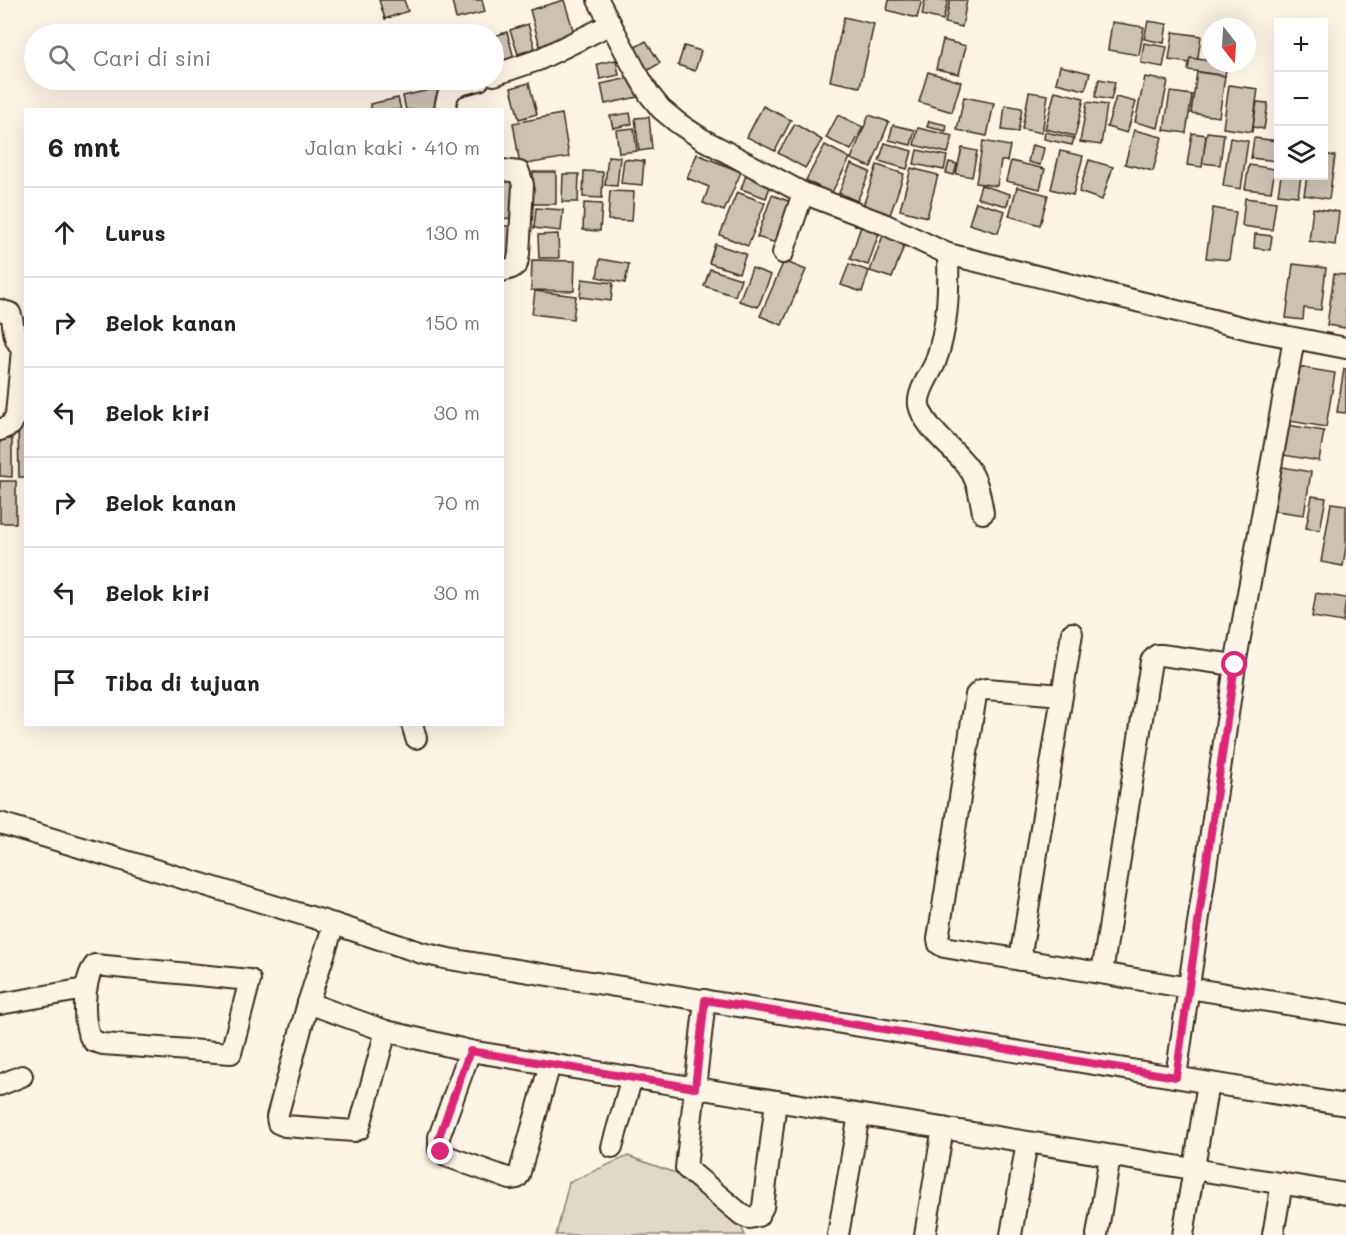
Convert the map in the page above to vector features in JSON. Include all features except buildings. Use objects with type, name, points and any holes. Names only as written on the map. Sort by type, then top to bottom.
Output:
[{"type":"street","points":[[597,0],[649,94],[661,109],[702,139],[803,193],[884,224],[948,254],[1294,339],[1346,348]]},
{"type":"street","points":[[504,72],[538,60],[611,24]]},
{"type":"street","points":[[445,108],[447,93],[450,90]]},
{"type":"street","points":[[504,170],[519,172],[523,185],[517,264],[504,270]]},
{"type":"street","points":[[783,253],[803,193]]},
{"type":"street","points":[[948,254],[946,318],[935,362],[920,395],[920,407],[925,417],[974,477],[980,495],[982,513]]},
{"type":"street","points":[[0,310],[10,313],[15,338],[24,349],[16,415],[11,425],[0,430]]},
{"type":"street","points":[[1176,1077],[1235,665],[1294,339]]},
{"type":"street","points":[[1020,960],[1072,633]]},
{"type":"street","points":[[1102,974],[1151,661],[1157,655],[1161,655],[1235,665]]},
{"type":"street","points":[[1062,695],[986,689],[976,695],[938,941],[944,947],[1346,1014]]},
{"type":"street","points":[[0,823],[334,924],[422,953],[1346,1105]]},
{"type":"street","points":[[334,924],[308,1003],[277,1118],[278,1123],[285,1126],[359,1130],[386,1031]]},
{"type":"street","points":[[100,964],[250,980],[231,1053],[104,1044],[93,1041],[87,1030],[85,989],[91,969],[100,964]]},
{"type":"street","points":[[0,1004],[85,989]]},
{"type":"street","points":[[705,1000],[686,1168],[742,1215],[749,1218],[758,1216],[763,1207],[776,1101]]},
{"type":"street","points":[[308,1003],[386,1031],[470,1051],[1346,1194]]},
{"type":"street","points":[[470,1051],[439,1137],[439,1149],[446,1156],[510,1179],[517,1178],[519,1175],[550,1064]]},
{"type":"street","points":[[0,1085],[22,1076]]},
{"type":"street","points":[[612,1147],[632,1077]]},
{"type":"street","points":[[1183,1235],[1208,1083]]},
{"type":"street","points":[[838,1235],[859,1115]]},
{"type":"street","points":[[925,1235],[943,1128]]},
{"type":"street","points":[[1011,1235],[1027,1142]]},
{"type":"street","points":[[1096,1235],[1110,1156]]},
{"type":"street","points":[[1273,1235],[1282,1184]]},
{"type":"shaded area","points":[[628,1156],[678,1174],[738,1220],[745,1235],[556,1235],[569,1182]]},
{"type":"route","points":[[441,1152],[438,1144],[439,1137],[470,1051],[695,1088],[705,1000],[1176,1077],[1235,665]]}]
